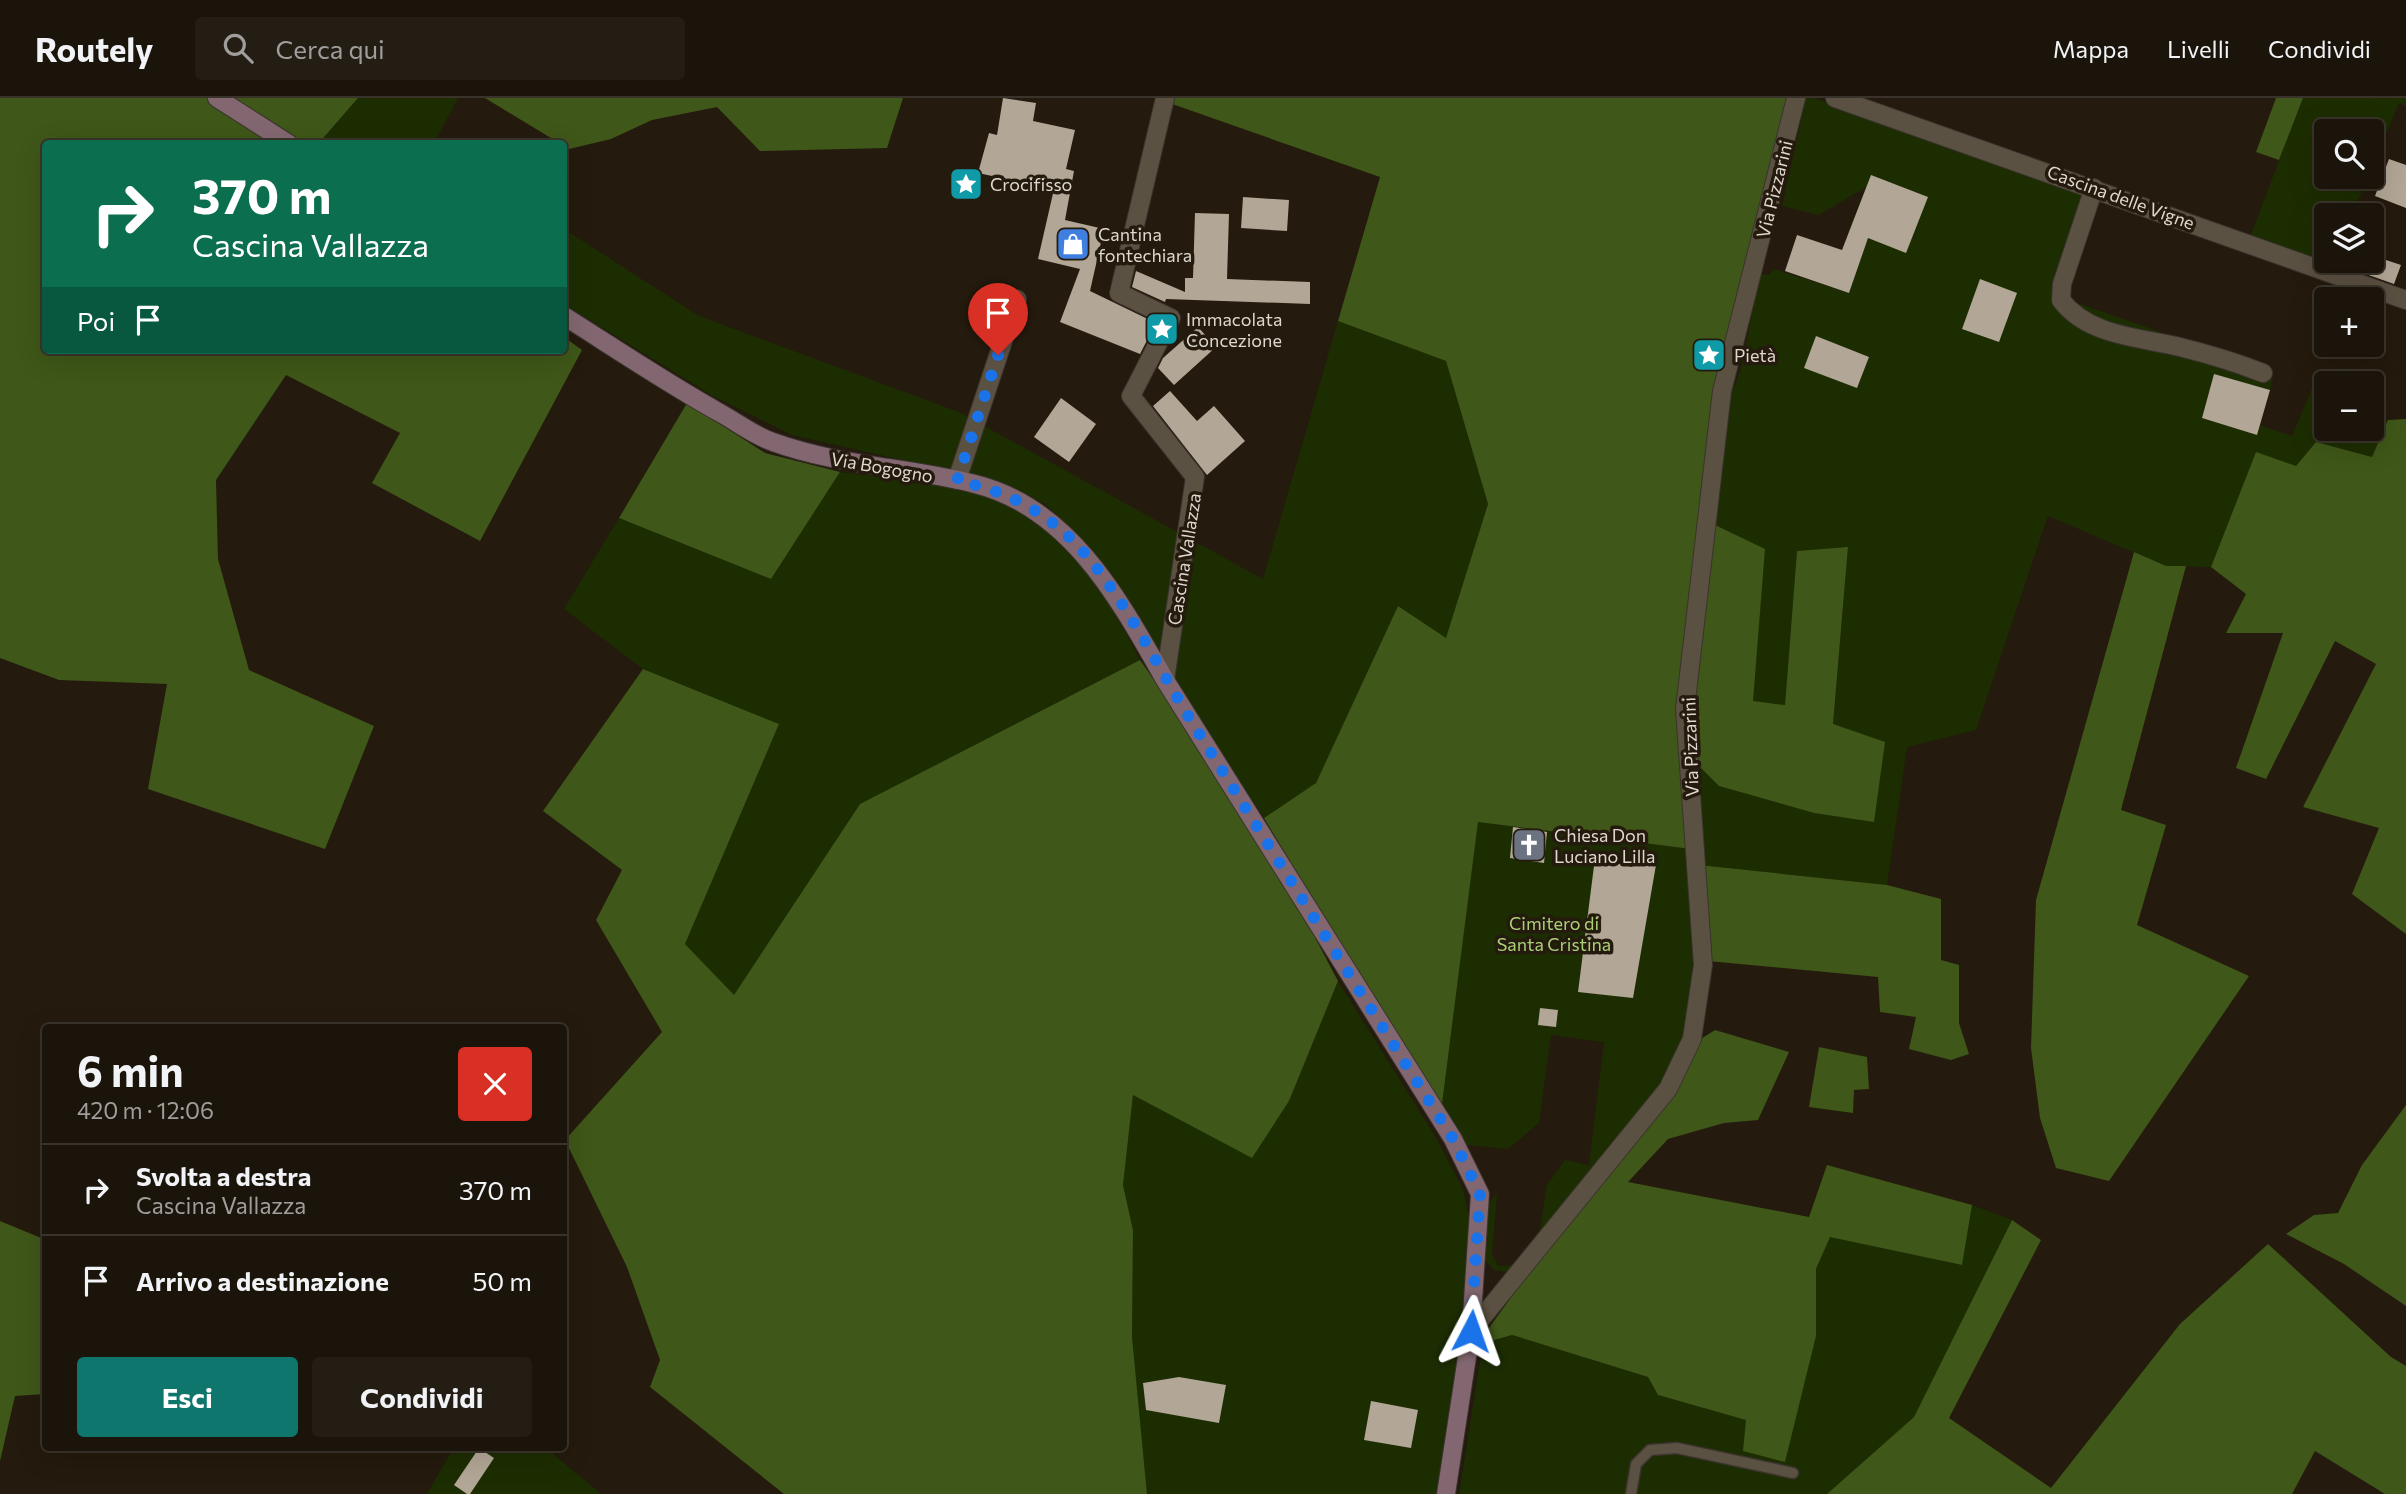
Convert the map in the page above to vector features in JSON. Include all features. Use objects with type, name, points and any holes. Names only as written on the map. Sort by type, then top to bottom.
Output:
[{"type":"main road","points":[[217,98],[283,140]]},
{"type":"main road","name":"Via Bogogno","points":[[567,318],[696,400],[770,442],[845,463],[957,481],[1008,495],[1027,505],[1080,548],[1132,622],[1165,680],[1453,1139],[1480,1194],[1471,1331],[1446,1494]]},
{"type":"street","name":"Cascina Vallazza","points":[[1165,98],[1120,295],[1171,318],[1131,397],[1195,477],[1165,680]]},
{"type":"street","name":"Via Pizzarini","points":[[1471,1331],[1668,1089],[1692,1039],[1703,965],[1686,700],[1722,391],[1796,98]]},
{"type":"street","name":"Cascina delle Vigne","points":[[1835,98],[2406,300]]},
{"type":"street","points":[[2094,188],[2063,284],[2061,300],[2069,311],[2106,330],[2228,359],[2263,373]]},
{"type":"street","points":[[957,481],[1017,299]]},
{"type":"lane","points":[[1631,1494],[1636,1464],[1650,1450],[1677,1448],[1793,1473]]},
{"type":"green space","points":[[0,98],[358,98],[322,140],[42,140],[42,354],[567,354],[567,339],[582,350],[480,541],[372,483],[400,433],[286,375],[216,480],[218,559],[249,670],[374,726],[325,849],[148,789],[167,684],[59,680],[0,658]]},
{"type":"green space","points":[[358,98],[458,98],[436,140],[322,140]]},
{"type":"green space","points":[[485,98],[903,98],[887,148],[760,151],[717,107],[652,120],[611,139],[569,149],[567,140],[554,140]]},
{"type":"green space","points":[[1155,98],[1792,98],[1719,388],[1682,709],[1691,849],[1478,822],[1441,1112],[1264,818],[1316,783],[1398,606],[1446,638],[1488,504],[1446,361],[1338,321],[1380,177]]},
{"type":"green space","points":[[1806,98],[1814,98],[2085,191],[2068,286],[2068,300],[2274,371],[2270,390],[2214,375],[2202,418],[2257,435],[2260,425],[2292,436],[2312,388],[2314,441],[2379,441],[2372,457],[2316,442],[2296,466],[2256,453],[2211,567],[2166,566],[2048,516],[1976,730],[1907,747],[1887,885],[1699,865],[1696,763],[1719,786],[1814,813],[1873,821],[1833,724],[1848,548],[1797,551],[1785,705],[1752,701],[1765,550],[1711,523],[1731,395],[1741,369],[1760,274],[1769,275],[1774,269],[1849,293],[1867,238],[1849,231],[1866,187],[1819,215],[1782,206]]},
{"type":"green space","points":[[2276,98],[2303,98],[2279,160],[2256,152]]},
{"type":"green space","points":[[2303,98],[2406,98],[2406,106],[2399,103],[2384,138],[2384,119],[2314,119],[2314,189],[2363,189],[2357,203],[2314,203],[2314,261],[2250,237]]},
{"type":"green space","points":[[567,231],[699,316],[959,412],[1263,579],[1338,321],[1446,361],[1488,504],[1446,639],[1398,606],[1316,783],[1264,818],[1180,689],[1143,625],[1082,538],[1045,504],[995,481],[792,435],[713,396],[567,306]]},
{"type":"green space","points":[[687,403],[765,453],[840,472],[771,579],[619,518]]},
{"type":"green space","points":[[2406,419],[2406,934],[2352,894],[2379,828],[2303,807],[2376,664],[2335,641],[2266,779],[2236,768],[2283,633],[2226,633],[2246,594],[2211,567],[2256,452],[2296,466],[2316,442],[2372,457],[2379,441],[2384,441],[2384,429],[2388,420]]},
{"type":"green space","points":[[840,472],[929,483],[974,493],[1014,509],[1035,522],[1072,555],[1088,575],[1103,595],[1140,660],[860,804],[734,996],[685,944],[779,724],[643,669],[564,609],[619,518],[771,579]]},
{"type":"green space","points":[[1711,523],[1765,549],[1753,701],[1785,705],[1797,551],[1848,547],[1833,724],[1885,742],[1874,822],[1814,813],[1719,786],[1696,763],[1689,727]]},
{"type":"green space","points":[[2134,552],[2166,566],[2186,566],[2121,810],[2166,825],[2137,925],[2249,976],[2109,1181],[2056,1168],[2040,1118],[2031,1048],[2036,900]]},
{"type":"green space","points":[[1140,660],[1255,824],[1338,981],[1289,1101],[1252,1158],[1133,1095],[1123,1185],[1133,1230],[1132,1337],[1147,1494],[784,1494],[650,1387],[660,1360],[627,1267],[567,1144],[567,1138],[662,1032],[596,920],[622,870],[543,811],[643,669],[779,724],[685,944],[734,995],[860,804]]},
{"type":"green space","name":"Cimitero di Santa Cristina","points":[[1478,822],[1691,849],[1697,969],[1685,1038],[1664,1082],[1538,1241],[1547,1185],[1565,1160],[1589,1165],[1604,1042],[1551,1035],[1539,1123],[1508,1149],[1467,1145],[1441,1112]]},
{"type":"green space","points":[[1699,865],[1887,885],[1941,899],[1941,960],[1959,965],[1959,1023],[1969,1054],[1951,1060],[1909,1049],[1916,1017],[1880,1012],[1878,977],[1708,961]]},
{"type":"green space","points":[[1338,981],[1435,1136],[1463,1189],[1473,1236],[1457,1394],[1441,1494],[1147,1494],[1132,1337],[1133,1230],[1123,1185],[1133,1094],[1252,1157],[1289,1101]]},
{"type":"green space","points":[[1715,1030],[1789,1052],[1758,1120],[1724,1123],[1668,1139],[1628,1182],[1809,1217],[1827,1165],[1972,1205],[1962,1265],[1830,1237],[1816,1269],[1816,1336],[1785,1462],[1743,1451],[1746,1420],[1658,1395],[1648,1377],[1512,1335],[1491,1341],[1486,1332],[1696,1042]]},
{"type":"green space","points":[[1819,1047],[1867,1057],[1869,1089],[1854,1090],[1853,1113],[1809,1107]]},
{"type":"green space","points":[[2406,1105],[2406,1306],[2344,1264],[2286,1234],[2314,1215],[2338,1213],[2362,1165]]},
{"type":"green space","points":[[1497,1194],[1492,1254],[1498,1266],[1515,1265],[1508,1272],[1494,1270],[1482,1257],[1486,1206]]},
{"type":"green space","points":[[1972,1205],[2012,1220],[1914,1417],[1827,1494],[1459,1494],[1480,1361],[1491,1341],[1511,1335],[1648,1377],[1658,1395],[1746,1420],[1816,1336],[1816,1269],[1830,1236],[1961,1265]]},
{"type":"green space","points":[[2012,1220],[2041,1240],[1949,1418],[2051,1488],[2180,1324],[2268,1244],[2391,1357],[2406,1366],[2406,1494],[2385,1494],[2315,1451],[2292,1494],[1827,1494],[1914,1417]]},
{"type":"green space","points":[[0,1221],[42,1238],[42,1394],[15,1396],[0,1461]]},
{"type":"green space","points":[[452,1451],[550,1451],[601,1494],[427,1494]]},
{"type":"building","points":[[1003,98],[1036,103],[1033,121],[1075,130],[1066,169],[1074,171],[1065,220],[1104,229],[1090,291],[1156,323],[1140,354],[1060,322],[1080,269],[1038,259],[1054,189],[978,173],[989,133],[997,135]]},
{"type":"building","points":[[2389,159],[2406,165],[2406,208],[2375,196],[2378,189],[2384,189],[2384,172]]},
{"type":"building","points":[[1871,175],[1928,197],[1906,253],[1868,238],[1849,293],[1785,271],[1797,235],[1842,250]]},
{"type":"building","points":[[1243,197],[1289,200],[1287,231],[1241,228]]},
{"type":"building","points":[[1195,213],[1229,214],[1227,279],[1310,282],[1310,304],[1166,299],[1165,302],[1132,287],[1136,271],[1185,292],[1185,278],[1193,278]]},
{"type":"building","points":[[2384,259],[2401,265],[2394,284],[2363,273],[2384,273]]},
{"type":"building","points":[[1980,279],[2017,293],[1999,342],[1962,329]]},
{"type":"building","points":[[1198,327],[1216,347],[1174,385],[1158,368],[1163,358]]},
{"type":"building","points":[[1816,336],[1869,357],[1857,388],[1804,368]]},
{"type":"building","points":[[2214,374],[2270,390],[2257,435],[2202,418]]},
{"type":"building","points":[[1170,391],[1197,421],[1214,406],[1245,441],[1207,475],[1153,406]]},
{"type":"building","points":[[1061,398],[1096,424],[1069,462],[1034,437]]},
{"type":"building","name":"Chiesa Don Luciano Lilla","points":[[1513,827],[1547,832],[1544,863],[1510,858]]},
{"type":"building","points":[[1633,856],[1657,859],[1633,998],[1578,992],[1595,858],[1632,867]]},
{"type":"building","points":[[1540,1008],[1558,1010],[1556,1027],[1538,1025]]},
{"type":"building","points":[[1179,1377],[1226,1385],[1219,1423],[1146,1410],[1143,1383]]},
{"type":"building","points":[[1371,1401],[1418,1410],[1411,1448],[1364,1440]]},
{"type":"building","points":[[477,1451],[484,1451],[494,1458],[470,1494],[454,1485]]},
{"type":"place","name":"Crocifisso","points":[[966,184]]},
{"type":"place","name":"Cantina fontechiara","points":[[1073,244]]},
{"type":"place","name":"Immacolata Concezione","points":[[1162,329]]},
{"type":"place","name":"Pietà","points":[[1709,355]]},
{"type":"place","name":"Chiesa Don Luciano Lilla","points":[[1529,845]]},
{"type":"route","points":[[998,355],[957,481],[976,484],[1008,495],[1037,510],[1080,548],[1132,622],[1178,701],[1453,1139],[1480,1194],[1471,1331]]}]
